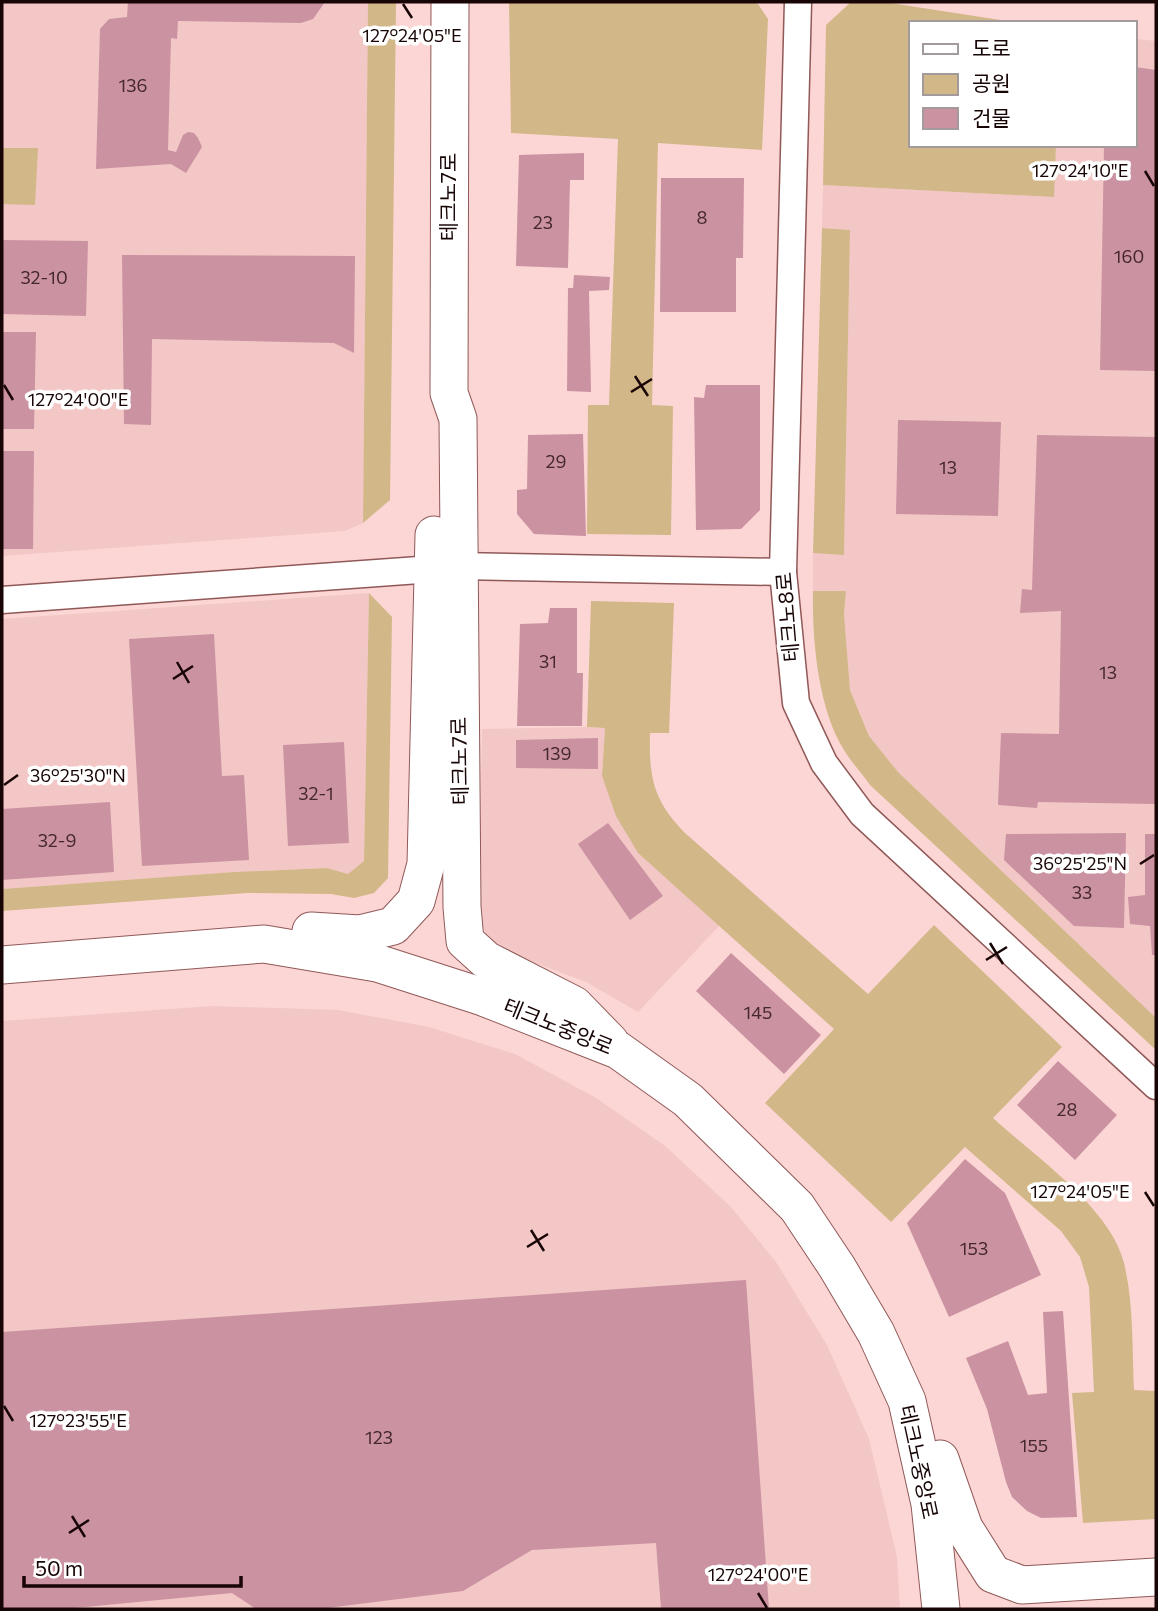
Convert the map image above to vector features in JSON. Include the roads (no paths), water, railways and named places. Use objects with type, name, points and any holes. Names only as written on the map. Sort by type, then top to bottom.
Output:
[{"type":"main road","name":"테크노7로","points":[[264,944],[315,930],[360,934],[393,926],[416,901],[426,864],[445,568],[458,419],[449,393],[450,2]]},
{"type":"main road","name":"테크노7로","points":[[445,568],[465,940],[485,960],[574,1005],[618,1050]]},
{"type":"main road","name":"테크노중앙로","points":[[2,965],[264,944],[377,963],[483,998],[618,1050],[688,1100],[797,1208],[837,1267],[876,1333],[906,1401],[930,1504],[941,1609]]},
{"type":"main road","points":[[906,1401],[930,1431],[964,1528],[993,1574],[1022,1585],[1156,1577]]},
{"type":"street","name":"테크노8로","points":[[797,2],[783,572],[796,703],[824,763],[862,814],[1156,1086]]},
{"type":"street","points":[[2,600],[445,568],[783,572]]}]
